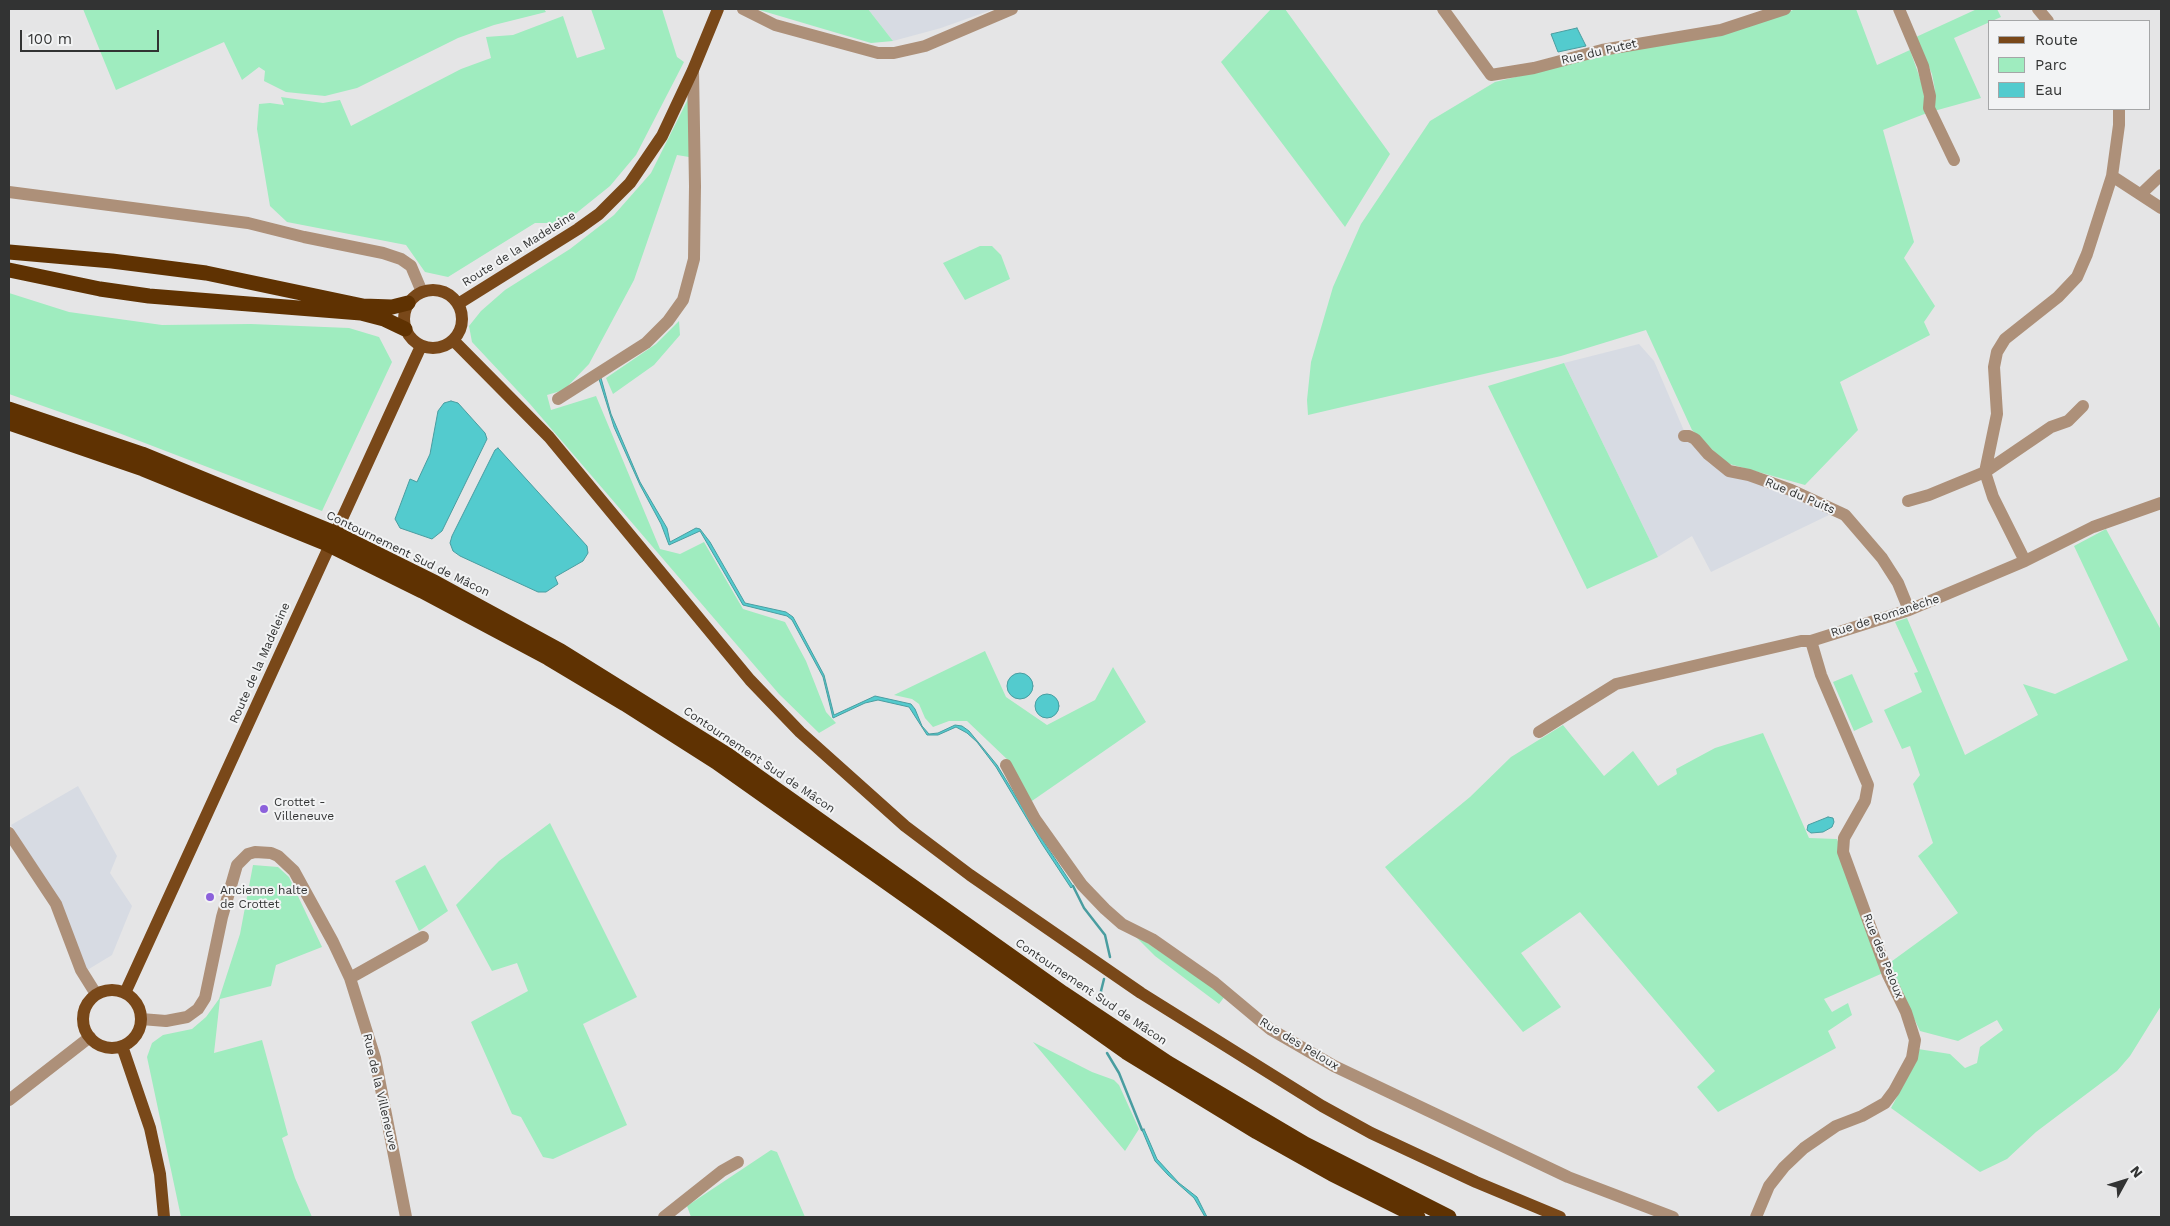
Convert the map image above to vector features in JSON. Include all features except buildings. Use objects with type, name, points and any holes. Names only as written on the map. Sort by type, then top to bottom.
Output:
[{"type":"highway","points":[[9,252],[112,261],[206,273],[363,306],[392,307],[408,303]]},
{"type":"highway","points":[[9,270],[100,289],[149,296],[361,313],[384,319],[405,329]]},
{"type":"highway","name":"Contournement Sud de Mâcon","points":[[9,409],[151,458],[337,534],[436,583],[561,651],[646,702],[735,760],[1056,988],[1168,1063],[1305,1144],[1448,1217]]},
{"type":"highway","points":[[9,423],[151,472],[325,544],[422,591],[548,658],[625,704],[731,772],[1126,1052],[1257,1132],[1332,1174],[1418,1217]]},
{"type":"main road","name":"Route de la Madeleine","points":[[458,304],[557,244],[599,214],[618,195],[642,166],[662,136],[693,70],[718,9]]},
{"type":"main road","points":[[428,290],[442,291],[458,304],[462,319],[458,334],[453,340],[438,348],[421,346],[414,342],[405,329],[403,318],[408,303],[422,292],[428,290]]},
{"type":"main road","points":[[453,340],[548,437],[750,680],[800,732],[905,826],[970,876],[1141,993],[1322,1106],[1371,1133],[1476,1182],[1560,1217]]},
{"type":"main road","name":"Route de la Madeleine","points":[[125,993],[342,515],[421,346]]},
{"type":"main road","points":[[110,990],[125,993],[137,1003],[141,1019],[136,1036],[122,1046],[104,1046],[90,1037],[83,1019],[85,1010],[89,1001],[96,994],[110,990]]},
{"type":"main road","points":[[122,1046],[150,1128],[160,1174],[164,1217]]},
{"type":"street","points":[[743,9],[775,25],[878,53],[894,53],[925,46],[1012,9]]},
{"type":"street","name":"Rue du Putet","points":[[1443,9],[1491,75],[1534,68],[1602,50],[1721,30],[1785,9]]},
{"type":"street","points":[[1898,9],[1923,66],[1930,96],[1928,108],[1954,160]]},
{"type":"street","points":[[2038,9],[2047,20]]},
{"type":"street","points":[[558,399],[646,343],[668,321],[683,300],[694,259],[693,70]]},
{"type":"street","points":[[2025,561],[1993,497],[1985,472],[1997,414],[1994,367],[1997,352],[2005,339],[2058,297],[2077,277],[2087,254],[2112,176],[2119,125],[2119,110]]},
{"type":"street","points":[[2141,194],[2161,175]]},
{"type":"street","points":[[2112,176],[2161,208]]},
{"type":"street","points":[[9,192],[248,223],[304,237],[383,253],[401,259],[411,266],[422,292]]},
{"type":"street","points":[[1908,501],[1929,495],[1985,472],[2051,427],[2068,420],[2083,406]]},
{"type":"street","name":"Rue du Puits","points":[[1684,436],[1695,439],[1708,454],[1729,470],[1791,490],[1845,515],[1882,558],[1898,583],[1909,610]]},
{"type":"street","name":"Rue de Romanèche","points":[[1539,732],[1616,684],[1793,643],[1811,641],[1909,610],[2025,561],[2093,528],[2161,503]]},
{"type":"street","name":"Rue des Peloux","points":[[1756,1217],[1769,1186],[1784,1167],[1804,1148],[1836,1126],[1862,1116],[1885,1103],[1894,1091],[1912,1058],[1915,1040],[1906,1012],[1888,975],[1843,852],[1844,838],[1865,801],[1868,785],[1821,674],[1811,641]]},
{"type":"street","name":"Rue des Peloux","points":[[1006,765],[1035,819],[1082,885],[1105,909],[1122,924],[1152,939],[1215,983],[1270,1029],[1334,1066],[1568,1177],[1673,1217]]},
{"type":"street","points":[[9,833],[56,904],[81,970],[96,994]]},
{"type":"street","name":"Rue de la Villeneuve","points":[[141,1019],[166,1021],[187,1018],[198,1010],[205,998],[222,917],[237,865],[248,854],[256,852],[271,853],[286,862],[294,871],[308,896],[350,978],[375,1058],[406,1217]]},
{"type":"street","points":[[350,978],[423,937]]},
{"type":"street","points":[[9,1100],[90,1037]]},
{"type":"street","points":[[664,1217],[722,1171],[738,1162]]},
{"type":"shaded area","points":[[868,9],[994,9],[941,28],[893,41]]},
{"type":"shaded area","points":[[1639,344],[1654,361],[1688,440],[1710,464],[1739,477],[1779,489],[1833,513],[1711,572],[1692,536],[1658,557],[1564,363]]},
{"type":"shaded area","points":[[78,786],[117,856],[110,873],[132,906],[112,955],[84,972],[58,899],[11,825]]},
{"type":"green space","points":[[83,9],[544,9],[546,12],[494,25],[458,38],[357,88],[325,96],[286,92],[264,81],[265,71],[259,67],[242,80],[224,42],[116,90]]},
{"type":"green space","points":[[591,9],[662,9],[677,57],[684,62],[636,155],[610,186],[564,223],[535,223],[448,277],[425,272],[406,245],[287,222],[270,206],[257,129],[259,104],[284,105],[281,97],[323,103],[340,100],[351,126],[461,69],[491,58],[486,37],[513,35],[563,16],[577,58],[605,49]]},
{"type":"green space","points":[[756,9],[868,9],[893,41],[871,43]]},
{"type":"green space","points":[[1271,9],[1285,9],[1390,154],[1345,227],[1221,62]]},
{"type":"green space","points":[[1796,9],[1856,9],[1877,65],[1910,50],[1922,84],[1927,113],[1883,130],[1914,242],[1904,258],[1935,306],[1924,322],[1930,335],[1840,382],[1858,430],[1805,485],[1726,463],[1692,430],[1646,330],[1561,356],[1308,415],[1307,400],[1311,362],[1333,287],[1361,224],[1430,121],[1495,82],[1613,53],[1720,36]]},
{"type":"green space","points":[[1977,9],[1997,9],[2001,17],[1988,20],[1988,23],[1954,38],[1981,98],[1934,111],[1935,90],[1932,74],[1916,37]]},
{"type":"green space","points":[[689,97],[689,157],[677,155],[634,280],[589,364],[564,390],[547,395],[551,410],[596,396],[660,549],[680,554],[704,542],[743,609],[785,622],[806,661],[826,712],[836,723],[819,733],[779,694],[530,404],[472,342],[469,326],[481,311],[505,290],[570,249],[614,215],[651,173]]},
{"type":"green space","points":[[980,246],[992,246],[1001,255],[1010,279],[965,300],[943,263]]},
{"type":"green space","points":[[9,293],[69,312],[162,325],[251,324],[349,328],[379,337],[392,362],[322,511],[111,430],[9,394]]},
{"type":"green space","points":[[679,321],[680,335],[654,365],[613,394],[606,378],[656,344]]},
{"type":"green space","points":[[1564,363],[1658,557],[1587,589],[1488,386]]},
{"type":"green space","points":[[2106,529],[2161,630],[2161,1006],[2130,1056],[2117,1071],[2036,1132],[2007,1159],[1980,1172],[1891,1108],[1918,1058],[1918,1049],[1950,1054],[1965,1068],[1977,1063],[1980,1047],[2003,1030],[1997,1020],[1958,1041],[1920,1031],[1888,964],[1958,913],[1918,856],[1933,843],[1913,784],[1920,775],[1910,746],[1902,749],[1884,710],[1922,692],[1914,673],[1918,672],[1895,622],[1907,618],[1965,755],[2038,715],[2023,684],[2055,694],[2128,660],[2074,546]]},
{"type":"green space","points":[[985,651],[1006,697],[1047,725],[1095,700],[1113,667],[1146,722],[1029,803],[1010,762],[967,721],[949,721],[933,727],[925,718],[919,704],[912,699],[894,695]]},
{"type":"green space","points":[[1852,674],[1873,722],[1854,731],[1833,682]]},
{"type":"green space","points":[[1563,725],[1604,776],[1633,751],[1658,786],[1677,774],[1676,769],[1715,748],[1763,733],[1809,838],[1837,839],[1883,973],[1824,999],[1832,1012],[1848,1003],[1852,1015],[1828,1031],[1836,1048],[1718,1112],[1697,1087],[1715,1071],[1580,912],[1521,953],[1561,1007],[1523,1032],[1385,867],[1470,797],[1511,757]]},
{"type":"green space","points":[[550,823],[637,997],[583,1024],[627,1125],[553,1159],[543,1157],[521,1117],[512,1114],[471,1022],[528,991],[517,963],[492,971],[456,905],[499,861]]},
{"type":"green space","points":[[253,865],[278,867],[289,877],[322,947],[276,965],[271,986],[220,999],[214,1053],[262,1040],[288,1135],[282,1138],[295,1178],[312,1217],[181,1217],[147,1057],[152,1043],[163,1035],[192,1029],[206,1017],[219,999],[240,934]]},
{"type":"green space","points":[[425,865],[448,911],[419,931],[395,881]]},
{"type":"green space","points":[[1131,932],[1225,996],[1219,1004],[1155,956]]},
{"type":"green space","points":[[1033,1042],[1092,1072],[1114,1080],[1119,1085],[1139,1129],[1125,1151]]},
{"type":"green space","points":[[771,1150],[777,1152],[805,1217],[691,1217],[687,1206]]},
{"type":"water","points":[[1577,28],[1586,46],[1558,52],[1551,34]]},
{"type":"water","points":[[601,378],[611,414],[640,482],[667,528],[670,542],[696,528],[700,529],[710,542],[745,603],[786,612],[793,617],[824,675],[834,715],[875,696],[911,704],[922,726],[929,734],[938,733],[955,725],[962,726],[969,731],[997,765],[1073,886],[1071,888],[996,767],[977,742],[967,733],[956,727],[938,735],[927,735],[909,707],[878,700],[865,703],[833,718],[823,677],[792,620],[787,616],[743,605],[700,531],[669,545],[661,524],[640,485],[614,427],[599,379]]},
{"type":"water","points":[[451,401],[458,403],[485,433],[487,439],[442,531],[432,539],[400,528],[395,519],[410,479],[417,482],[430,454],[438,411],[444,403]]},
{"type":"water","points":[[498,448],[587,546],[588,553],[583,561],[555,577],[558,584],[546,592],[538,592],[460,556],[453,551],[450,543],[495,450]]},
{"type":"water","points":[[1020,673],[1029,677],[1033,686],[1029,695],[1020,699],[1011,695],[1007,686],[1011,677]]},
{"type":"water","points":[[1047,694],[1055,698],[1059,706],[1055,714],[1047,718],[1039,714],[1035,706],[1039,698]]},
{"type":"water","points":[[1828,817],[1833,818],[1832,827],[1823,832],[1811,833],[1807,830],[1808,825]]},
{"type":"water","points":[[1144,1129],[1157,1159],[1179,1183],[1197,1197],[1207,1217],[1205,1217],[1194,1198],[1155,1161],[1142,1130]]},
{"type":"waterway","points":[[1073,886],[1084,908],[1105,935],[1110,957]]},
{"type":"waterway","points":[[1103,1005],[1101,991],[1104,979]]},
{"type":"waterway","points":[[1107,1053],[1119,1073],[1142,1130]]},
{"type":"place","name":"Crottet - Villeneuve","points":[[264,809]]},
{"type":"place","name":"Ancienne halte de Crottet","points":[[210,897]]}]
